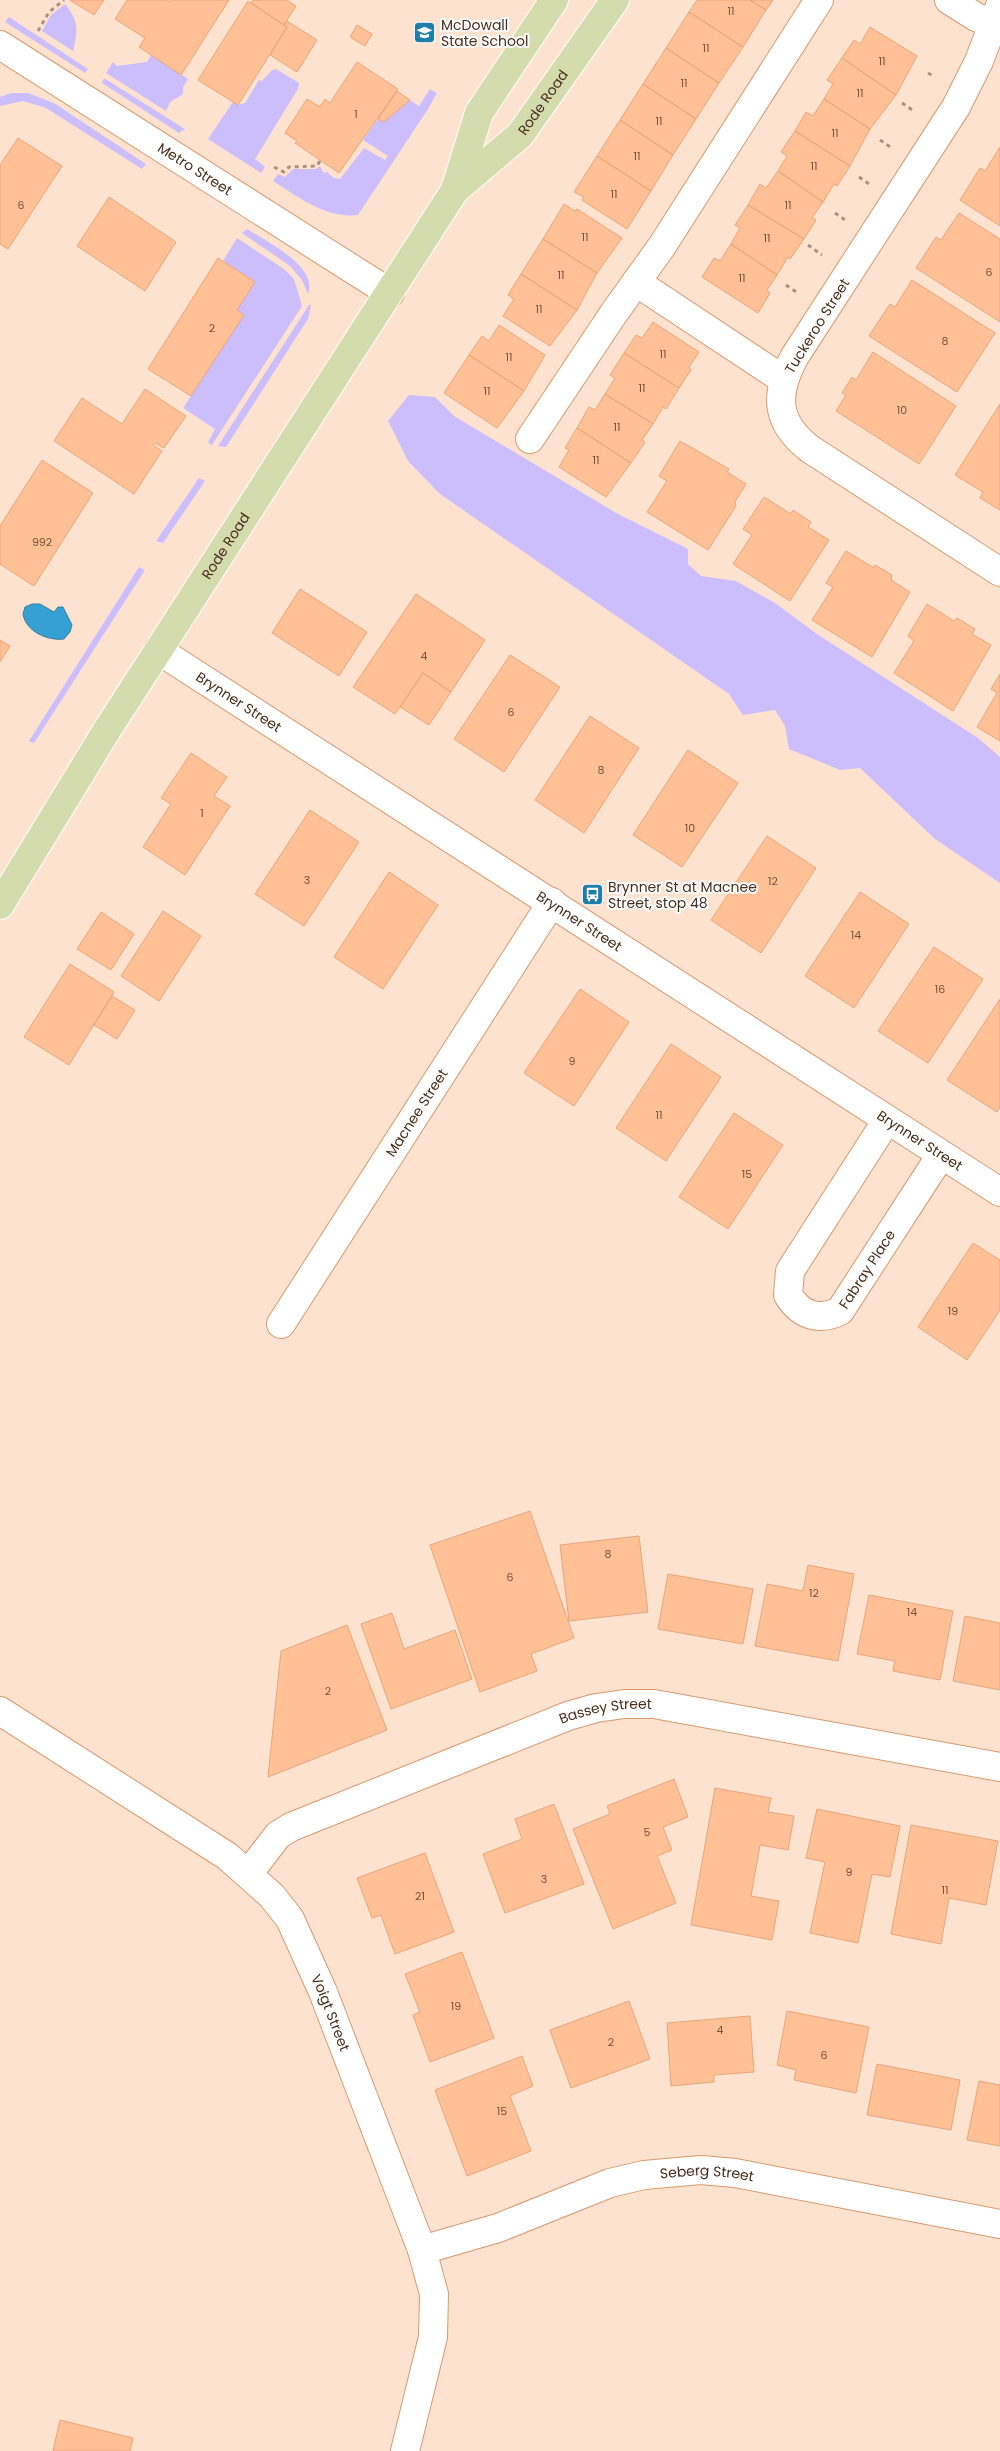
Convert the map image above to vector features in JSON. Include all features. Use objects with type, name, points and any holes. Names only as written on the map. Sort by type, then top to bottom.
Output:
[{"type":"main road","name":"Rode Road","points":[[0,905],[62,801],[158,650],[455,190],[479,113],[554,0]]},
{"type":"main road","name":"Rode Road","points":[[455,190],[520,135],[615,0]]},
{"type":"street","points":[[949,0],[998,19]]},
{"type":"street","points":[[530,439],[667,238],[814,7]]},
{"type":"street","name":"Tuckeroo Street","points":[[998,19],[956,107],[795,356],[784,380],[781,400],[783,418],[798,440],[1000,572]]},
{"type":"street","name":"Metro Street","points":[[0,45],[390,293]]},
{"type":"street","points":[[636,282],[784,380]]},
{"type":"street","name":"Brynner Street","points":[[158,650],[1000,1192]]},
{"type":"street","name":"Macnee Street","points":[[282,1324],[552,902]]},
{"type":"street","name":"Fabray Place","points":[[887,1120],[790,1271],[788,1295],[801,1311],[820,1317],[830,1316],[840,1310],[941,1155]]},
{"type":"street","name":"Bassey Street","points":[[248,1874],[278,1835],[291,1827],[568,1716],[596,1708],[625,1704],[682,1708],[1000,1768]]},
{"type":"street","name":"Voigt Street","points":[[0,1711],[202,1838],[248,1874],[272,1896],[290,1919],[308,1954],[422,2250],[434,2294],[433,2338],[404,2451]]},
{"type":"street","name":"Seberg Street","points":[[422,2250],[498,2228],[610,2183],[644,2175],[701,2170],[735,2173],[1000,2224]]},
{"type":"path","points":[[38,32],[49,12],[64,0]]},
{"type":"path","points":[[902,103],[920,116]]},
{"type":"path","points":[[880,140],[897,151]]},
{"type":"path","points":[[274,167],[284,172],[289,168],[317,166],[320,161]]},
{"type":"path","points":[[808,245],[827,258]]},
{"type":"path","points":[[786,285],[803,296]]},
{"type":"shaded area","points":[[65,4],[73,16],[76,26],[73,51],[42,31],[51,15]]},
{"type":"shaded area","points":[[9,17],[88,69],[85,73],[5,22]]},
{"type":"shaded area","points":[[151,55],[188,79],[183,87],[183,94],[170,102],[166,111],[106,73],[113,62],[117,66],[147,62]]},
{"type":"shaded area","points":[[276,69],[299,83],[298,89],[255,159],[265,167],[261,173],[208,139],[233,102],[238,105],[245,103],[259,80],[262,81],[272,70]]},
{"type":"shaded area","points":[[104,78],[185,129],[179,133],[102,83]]},
{"type":"shaded area","points":[[430,89],[437,93],[428,109],[358,215],[335,214],[324,210],[303,200],[273,181],[278,174],[285,177],[293,169],[316,169],[320,166],[324,173],[327,172],[334,178],[340,179],[364,148],[385,160],[388,156],[363,140],[378,119],[384,122],[410,100],[419,106]]},
{"type":"shaded area","points":[[11,93],[28,93],[54,103],[146,164],[142,169],[46,108],[23,101],[0,106],[0,97]]},
{"type":"shaded area","points":[[247,229],[278,248],[299,265],[306,274],[309,284],[308,294],[302,280],[290,266],[242,233]]},
{"type":"shaded area","points":[[237,238],[284,269],[294,279],[302,306],[212,445],[208,442],[215,429],[183,408],[244,315],[237,310],[255,282],[223,261]]},
{"type":"shaded area","points":[[309,305],[311,305],[308,319],[226,447],[218,446]]},
{"type":"shaded area","points":[[409,395],[435,397],[454,416],[618,514],[688,549],[688,564],[701,576],[736,581],[775,603],[817,634],[978,738],[1000,757],[1000,883],[935,839],[860,768],[840,770],[789,749],[785,726],[775,710],[743,715],[729,694],[440,494],[408,461],[388,421]]},
{"type":"shaded area","points":[[199,478],[205,481],[163,543],[156,541]]},
{"type":"shaded area","points":[[139,567],[145,570],[34,743],[29,741]]},
{"type":"water","points":[[32,604],[40,604],[54,612],[58,607],[63,607],[72,625],[70,632],[64,639],[45,637],[28,626],[23,614],[25,607]]},
{"type":"building","points":[[70,0],[104,0],[94,15]]},
{"type":"building","points":[[127,0],[167,0],[170,2],[171,0],[229,0],[181,75],[139,47],[145,38],[115,19]]},
{"type":"building","points":[[253,0],[287,0],[296,6],[284,25],[251,3]]},
{"type":"building","points":[[697,0],[750,0],[766,10],[743,47],[689,12]]},
{"type":"building","points":[[750,0],[773,0],[766,10]]},
{"type":"building","points":[[248,1],[287,27],[238,105],[198,80]]},
{"type":"building","points":[[689,12],[743,47],[719,83],[666,48]]},
{"type":"building","points":[[287,21],[317,40],[297,72],[270,55],[287,27],[284,25]]},
{"type":"building","points":[[357,25],[372,34],[365,46],[350,37]]},
{"type":"building","points":[[870,27],[917,56],[896,95],[842,58],[854,40],[860,44]]},
{"type":"building","points":[[666,48],[719,83],[696,119],[643,84]]},
{"type":"building","points":[[842,58],[896,95],[870,129],[824,99],[833,84],[827,80]]},
{"type":"building","points":[[357,62],[398,89],[339,173],[295,143],[297,141],[285,133],[307,99],[320,107],[325,99],[330,103]]},
{"type":"building","points":[[643,84],[696,119],[673,155],[620,120]]},
{"type":"building","points":[[397,91],[410,100],[384,122],[378,119]]},
{"type":"building","points":[[824,99],[870,129],[850,166],[795,131],[806,112],[813,116]]},
{"type":"building","points":[[620,120],[673,155],[651,191],[597,156]]},
{"type":"building","points":[[795,131],[850,166],[837,186],[834,184],[823,202],[778,171],[787,156],[781,152]]},
{"type":"building","points":[[18,138],[62,166],[8,249],[0,244],[0,165]]},
{"type":"building","points":[[1000,147],[1000,226],[960,200],[980,168],[985,171]]},
{"type":"building","points":[[597,156],[651,191],[627,229],[582,200],[584,197],[574,192]]},
{"type":"building","points":[[778,171],[823,202],[812,218],[816,220],[804,239],[748,205],[760,184],[766,188]]},
{"type":"building","points":[[109,197],[176,242],[145,291],[77,246]]},
{"type":"building","points":[[564,204],[575,211],[577,209],[622,238],[597,273],[543,239]]},
{"type":"building","points":[[748,205],[804,239],[790,259],[788,257],[777,275],[731,244],[740,228],[735,225]]},
{"type":"building","points":[[959,213],[1000,239],[1000,322],[916,268],[936,237],[941,240]]},
{"type":"building","points":[[543,239],[597,273],[577,310],[521,274]]},
{"type":"building","points":[[731,244],[777,275],[767,290],[770,293],[758,313],[702,277],[714,258],[720,261]]},
{"type":"building","points":[[218,258],[255,282],[237,310],[244,315],[191,396],[148,369]]},
{"type":"building","points":[[521,274],[577,310],[550,346],[503,316],[514,299],[508,295]]},
{"type":"building","points":[[912,280],[995,333],[957,392],[869,336],[890,304],[895,307]]},
{"type":"building","points":[[653,322],[699,352],[689,367],[691,370],[679,388],[624,353],[636,335],[642,338]]},
{"type":"building","points":[[499,325],[545,355],[524,391],[469,355],[482,336],[489,341]]},
{"type":"building","points":[[873,352],[956,406],[919,464],[836,411],[846,395],[842,393],[852,377],[856,380]]},
{"type":"building","points":[[624,353],[679,388],[666,409],[663,407],[653,424],[605,394],[615,378],[610,375]]},
{"type":"building","points":[[469,355],[524,391],[497,428],[444,393]]},
{"type":"building","points":[[145,389],[186,416],[164,448],[155,443],[153,445],[162,451],[134,494],[54,441],[82,398],[122,424]]},
{"type":"building","points":[[605,394],[653,424],[642,440],[645,442],[631,463],[577,428],[589,407],[595,410]]},
{"type":"building","points":[[1000,404],[1000,510],[980,498],[983,492],[955,475]]},
{"type":"building","points":[[577,428],[631,463],[606,497],[559,467],[569,450],[565,448]]},
{"type":"building","points":[[680,441],[729,469],[727,472],[746,484],[735,502],[736,506],[708,550],[647,512],[667,481],[659,476]]},
{"type":"building","points":[[42,460],[93,493],[34,586],[0,564],[0,526]]},
{"type":"building","points":[[764,497],[791,514],[793,510],[811,522],[808,527],[829,540],[790,601],[733,564],[752,535],[743,529]]},
{"type":"building","points":[[846,551],[874,568],[875,565],[892,575],[891,580],[910,592],[872,657],[812,620],[833,587],[826,583]]},
{"type":"building","points":[[300,589],[367,632],[339,676],[272,633]]},
{"type":"building","points":[[416,594],[485,640],[451,692],[423,673],[395,714],[353,687]]},
{"type":"building","points":[[927,604],[954,621],[957,618],[975,629],[972,634],[991,645],[953,711],[894,673],[914,641],[908,636]]},
{"type":"building","points":[[0,640],[10,646],[0,662]]},
{"type":"building","points":[[510,655],[560,687],[504,772],[454,739]]},
{"type":"building","points":[[423,673],[451,692],[429,725],[400,707]]},
{"type":"building","points":[[1000,674],[1000,741],[977,727],[997,693],[991,689]]},
{"type":"building","points":[[590,716],[639,748],[584,833],[535,800]]},
{"type":"building","points":[[688,750],[738,783],[682,867],[633,835]]},
{"type":"building","points":[[191,753],[227,777],[214,796],[230,806],[185,875],[143,847],[171,804],[161,798]]},
{"type":"building","points":[[310,810],[359,842],[304,926],[255,894]]},
{"type":"building","points":[[767,836],[816,868],[761,953],[711,920]]},
{"type":"building","points":[[389,872],[438,905],[383,989],[334,957]]},
{"type":"building","points":[[860,892],[909,924],[854,1008],[805,976]]},
{"type":"building","points":[[163,911],[201,936],[159,1001],[121,976]]},
{"type":"building","points":[[101,912],[134,934],[111,970],[77,949]]},
{"type":"building","points":[[934,947],[983,979],[928,1063],[878,1031]]},
{"type":"building","points":[[70,964],[114,992],[69,1065],[24,1037]]},
{"type":"building","points":[[580,989],[629,1022],[574,1106],[524,1073]]},
{"type":"building","points":[[112,996],[135,1010],[117,1039],[94,1025]]},
{"type":"building","points":[[1000,999],[1000,1107],[997,1112],[947,1080]]},
{"type":"building","points":[[671,1044],[721,1077],[666,1161],[616,1128]]},
{"type":"building","points":[[734,1113],[783,1145],[728,1229],[679,1197]]},
{"type":"building","points":[[973,1243],[1000,1260],[1000,1310],[967,1360],[918,1327]]},
{"type":"building","points":[[530,1511],[574,1638],[531,1654],[537,1671],[480,1692],[430,1545]]},
{"type":"building","points":[[639,1536],[648,1612],[569,1621],[560,1545]]},
{"type":"building","points":[[808,1565],[854,1574],[838,1661],[755,1646],[767,1584],[803,1591]]},
{"type":"building","points":[[668,1574],[753,1589],[743,1644],[658,1629]]},
{"type":"building","points":[[869,1595],[953,1611],[940,1680],[893,1671],[895,1661],[857,1654]]},
{"type":"building","points":[[392,1613],[404,1649],[455,1630],[472,1679],[391,1709],[361,1624]]},
{"type":"building","points":[[965,1616],[1000,1623],[1000,1690],[953,1681]]},
{"type":"building","points":[[347,1625],[387,1730],[268,1777],[281,1651]]},
{"type":"building","points":[[674,1779],[688,1817],[663,1827],[672,1850],[657,1856],[676,1903],[613,1929],[573,1829],[610,1814],[607,1806]]},
{"type":"building","points":[[715,1788],[771,1798],[768,1812],[794,1816],[788,1850],[760,1845],[751,1896],[779,1901],[772,1940],[691,1925]]},
{"type":"building","points":[[554,1804],[584,1884],[505,1913],[483,1854],[522,1839],[515,1819]]},
{"type":"building","points":[[817,1809],[900,1826],[890,1877],[872,1874],[858,1943],[810,1933],[825,1862],[806,1858]]},
{"type":"building","points":[[911,1825],[998,1841],[986,1905],[949,1898],[941,1944],[891,1934]]},
{"type":"building","points":[[425,1853],[454,1932],[395,1954],[381,1915],[372,1918],[357,1878]]},
{"type":"building","points":[[462,1952],[494,2038],[430,2062],[413,2015],[420,2012],[405,1974]]},
{"type":"building","points":[[629,2001],[650,2059],[571,2088],[550,2030]]},
{"type":"building","points":[[787,2011],[869,2027],[856,2093],[794,2080],[796,2070],[777,2065]]},
{"type":"building","points":[[750,2016],[754,2072],[714,2075],[714,2082],[671,2086],[667,2023]]},
{"type":"building","points":[[522,2056],[533,2086],[510,2096],[531,2151],[467,2176],[435,2090]]},
{"type":"building","points":[[877,2064],[960,2080],[951,2130],[867,2115]]},
{"type":"building","points":[[979,2081],[1000,2085],[1000,2146],[967,2140]]},
{"type":"building","points":[[60,2420],[133,2438],[130,2451],[53,2451]]},
{"type":"place","name":"McDowall State School","points":[[425,33]]},
{"type":"place","name":"Brynner St at Macnee Street, stop 48","points":[[592,895]]}]
